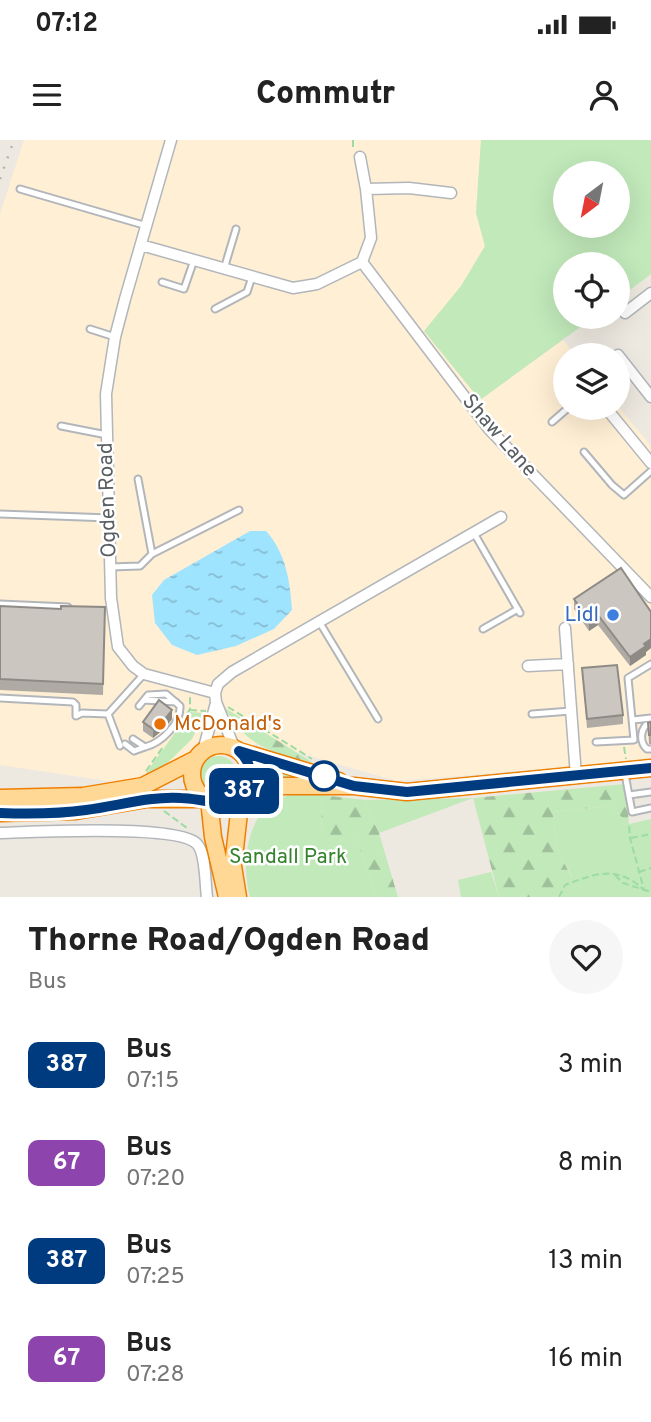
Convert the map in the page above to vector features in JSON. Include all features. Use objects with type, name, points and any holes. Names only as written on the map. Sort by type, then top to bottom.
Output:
[{"type":"highway","points":[[0,798],[83,796],[143,786],[154,783],[218,744],[354,786]]},
{"type":"highway","points":[[237,749],[250,769],[250,780],[243,793],[233,866],[238,897]]},
{"type":"highway","points":[[199,755],[192,770],[193,781],[198,791],[208,800],[213,837],[227,897]]},
{"type":"highway","points":[[0,813],[76,811],[157,799],[226,803],[243,793],[284,786],[354,786],[407,792],[651,768]]},
{"type":"street","name":"Ogden Road","points":[[144,674],[125,658],[118,647],[110,567],[106,394],[115,337],[171,140]]},
{"type":"street","points":[[142,245],[293,288],[317,284],[362,262],[371,238],[360,157]]},
{"type":"street","points":[[366,188],[409,188],[451,193]]},
{"type":"street","name":"Shaw Lane","points":[[362,262],[489,429],[651,597]]},
{"type":"street","points":[[630,309],[651,293]]},
{"type":"street","points":[[630,370],[650,394]]},
{"type":"street","points":[[616,420],[651,463]]},
{"type":"street","points":[[237,749],[219,699],[218,684],[232,672],[501,517]]},
{"type":"street","points":[[565,628],[576,776]]},
{"type":"street","points":[[528,666],[568,664]]},
{"type":"street","points":[[144,674],[178,682],[219,699]]},
{"type":"street","points":[[199,755],[219,699]]},
{"type":"street","points":[[0,832],[88,830],[182,836],[197,844],[201,851],[207,897]]},
{"type":"lane","points":[[20,189],[147,226]]},
{"type":"lane","points":[[224,269],[236,229]]},
{"type":"lane","points":[[162,282],[184,289],[194,260]]},
{"type":"lane","points":[[215,309],[247,292],[252,277]]},
{"type":"lane","points":[[90,329],[115,337]]},
{"type":"lane","points":[[61,426],[107,435]]},
{"type":"lane","points":[[584,452],[624,495],[651,471]]},
{"type":"lane","points":[[108,455],[119,456]]},
{"type":"lane","points":[[138,479],[152,554]]},
{"type":"lane","points":[[110,567],[140,566],[152,554],[239,510]]},
{"type":"lane","points":[[0,514],[110,518]]},
{"type":"lane","points":[[474,533],[519,611],[483,629]]},
{"type":"lane","points":[[0,604],[72,607]]},
{"type":"lane","points":[[99,609],[113,610]]},
{"type":"lane","points":[[320,623],[378,719]]},
{"type":"lane","points":[[596,742],[634,740],[628,678],[651,664]]},
{"type":"lane","points":[[108,714],[144,674]]},
{"type":"lane","points":[[108,714],[122,745],[134,751],[160,742],[180,714],[180,706],[166,694],[149,695],[142,703]]},
{"type":"lane","points":[[0,698],[73,702],[76,705],[76,716],[82,713],[108,714]]},
{"type":"lane","points":[[532,714],[571,711]]},
{"type":"lane","points":[[634,720],[651,718]]},
{"type":"lane","points":[[651,725],[643,728],[642,741],[647,749],[651,749]]},
{"type":"lane","points":[[133,739],[145,747]]},
{"type":"lane","points":[[626,771],[632,812],[651,808]]},
{"type":"lane","points":[[629,795],[651,792]]},
{"type":"path","points":[[178,682],[190,697],[190,709],[186,715]]},
{"type":"path","points":[[219,699],[311,759]]},
{"type":"path","points":[[624,740],[626,771]]},
{"type":"path","points":[[140,775],[162,748]]},
{"type":"path","points":[[160,809],[193,833]]},
{"type":"path","points":[[629,824],[630,838],[644,890]]},
{"type":"path","points":[[630,838],[651,834]]},
{"type":"path","points":[[639,872],[651,868]]},
{"type":"path","points":[[559,897],[565,885],[586,877],[613,874],[631,878],[644,890]]},
{"type":"path","points":[[613,874],[623,883],[651,892]]},
{"type":"shaded area","points":[[24,140],[481,140],[476,213],[485,246],[461,286],[480,400],[553,347],[553,420],[630,420],[651,446],[651,597],[621,572],[651,605],[651,760],[397,781],[261,742],[141,786],[0,765],[0,214]]},
{"type":"green space","points":[[481,140],[651,140],[651,274],[630,290],[630,252],[553,252],[553,329],[578,329],[558,343],[553,343],[553,347],[480,400],[424,331],[461,286],[485,246],[476,213]]},
{"type":"green space","points":[[225,708],[312,762],[261,746],[241,731]]},
{"type":"green space","points":[[190,712],[205,713],[192,739],[151,779],[146,773]]},
{"type":"green space","points":[[218,756],[231,762],[237,775],[231,788],[218,794],[205,788],[199,775],[205,762]]},
{"type":"green space","points":[[253,760],[309,780],[256,783]]},
{"type":"green space","points":[[625,784],[629,824],[610,806],[553,812],[557,849],[572,878],[564,884],[557,897],[499,897],[473,798]]},
{"type":"green space","name":"Sandall Park","points":[[290,795],[321,795],[322,836],[355,836],[377,897],[250,897],[247,851],[256,821],[276,800]]},
{"type":"green space","points":[[321,795],[365,800],[379,833],[398,897],[377,897],[355,836],[322,836]]},
{"type":"green space","points":[[473,798],[379,833],[365,800]]},
{"type":"green space","points":[[610,806],[629,824],[651,819],[651,897],[557,897],[564,884],[572,877],[557,849],[553,812]]},
{"type":"green space","points":[[491,872],[499,897],[461,897],[458,880]]},
{"type":"water","points":[[250,531],[266,531],[278,549],[288,579],[292,610],[274,629],[236,646],[197,655],[172,645],[155,623],[152,595],[164,580]]},
{"type":"building","name":"Lidl","points":[[621,568],[651,612],[651,639],[630,657],[598,615],[589,621],[574,599]]},
{"type":"building","points":[[0,606],[61,609],[61,606],[105,607],[103,684],[0,679]]},
{"type":"building","points":[[617,665],[623,715],[587,719],[582,668]]},
{"type":"building","points":[[159,700],[172,710],[153,729],[143,722]]},
{"type":"building","points":[[651,722],[651,735],[649,735],[648,723]]},
{"type":"railway","points":[[0,179],[14,140]]},
{"type":"bus line","name":"387","points":[[0,813],[76,811],[147,799],[177,797],[220,803],[231,801],[243,793],[250,780],[249,764],[239,751],[354,786],[407,792],[651,768]]},
{"type":"place","name":"Lidl","points":[[613,615]]},
{"type":"place","name":"McDonald's","points":[[160,724]]}]
